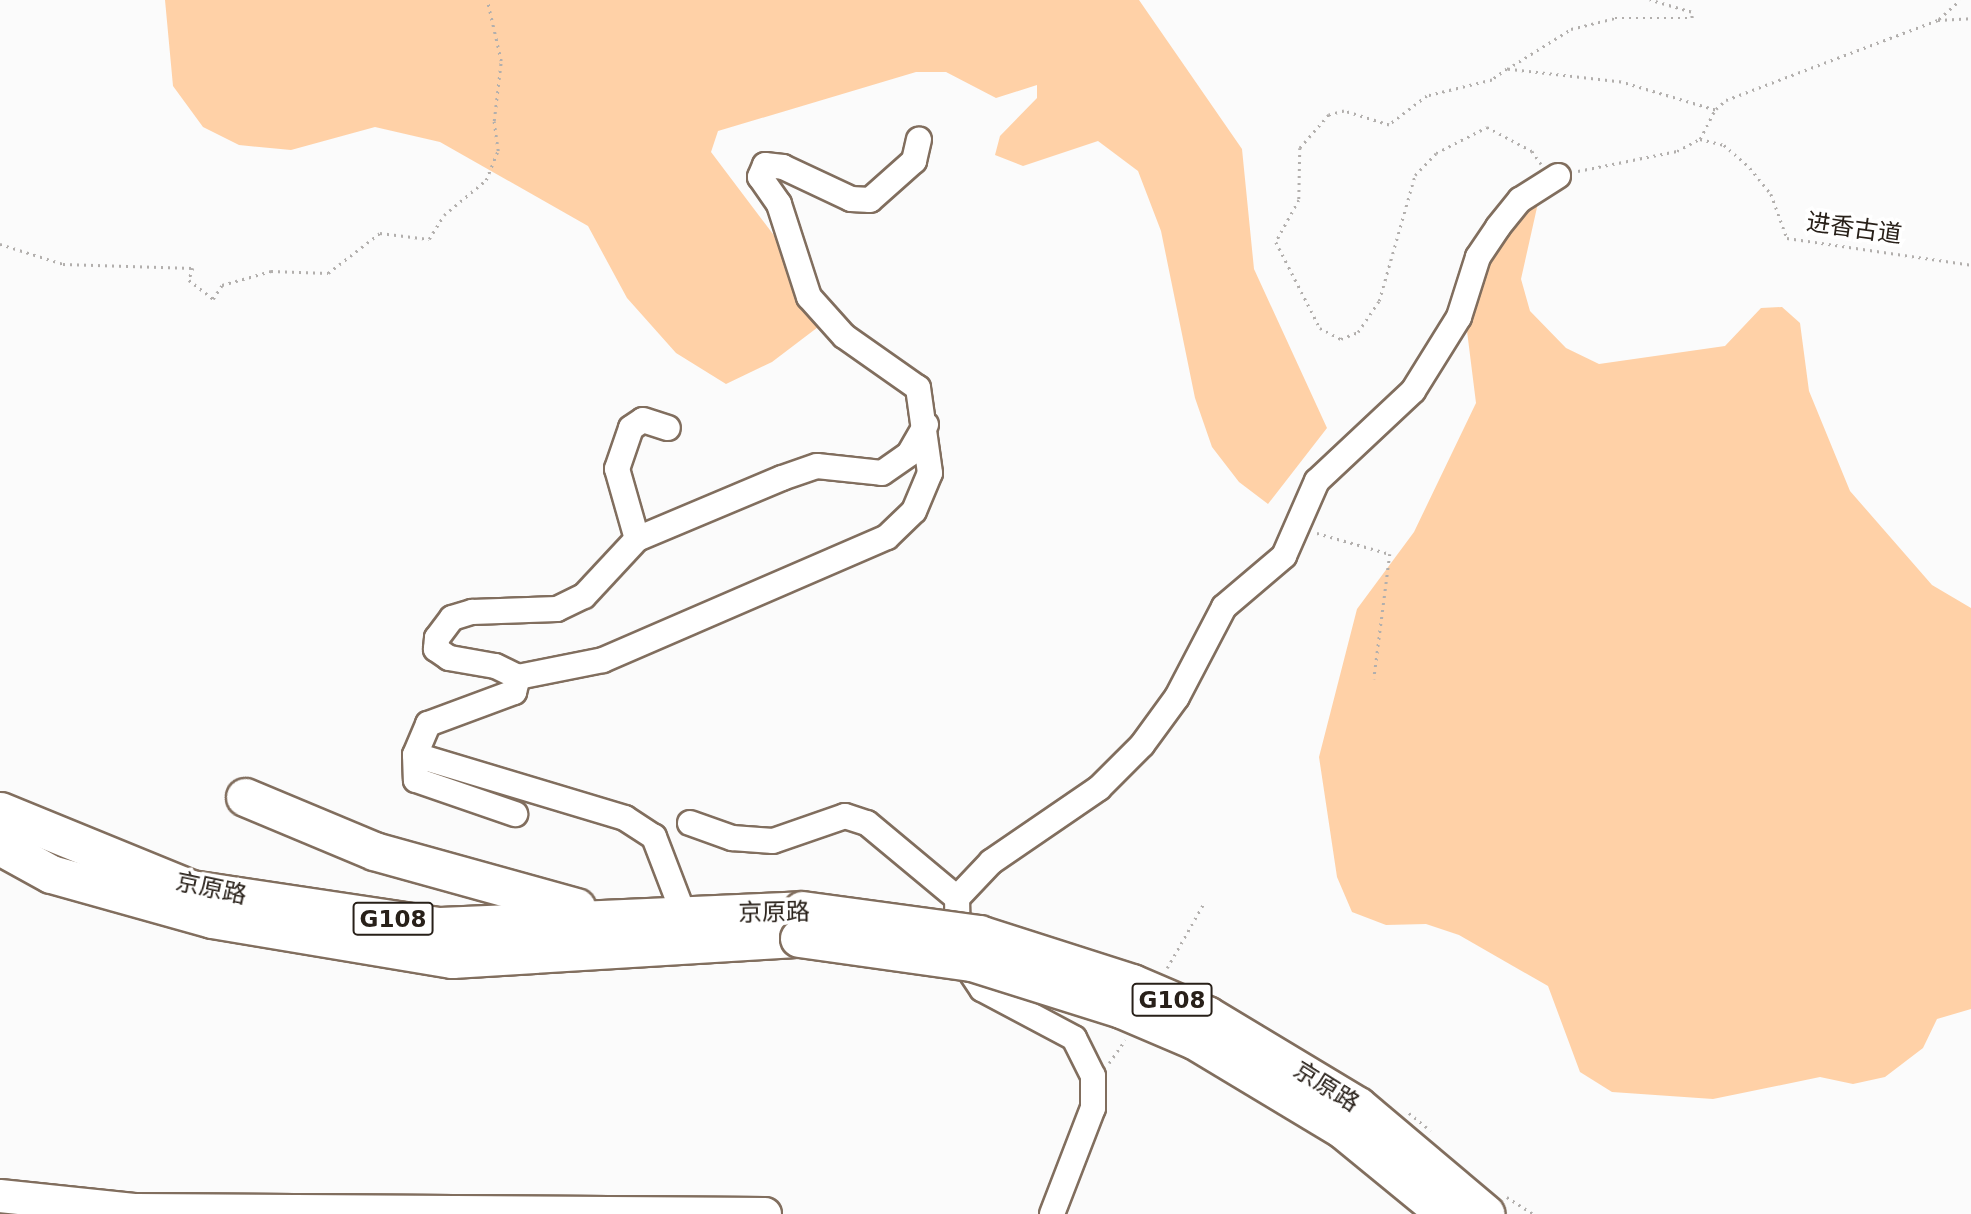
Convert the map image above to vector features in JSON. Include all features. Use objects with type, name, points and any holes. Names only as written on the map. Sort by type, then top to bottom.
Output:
[{"type":"highway","points":[[245,797],[459,879],[643,917]]},
{"type":"highway","name":"京原路","points":[[0,811],[191,889],[440,926],[684,915],[979,934],[1120,979],[1207,1015],[1358,1106],[1486,1214]]},
{"type":"highway","name":"京原路","points":[[0,846],[51,874],[212,919],[452,959],[801,924],[972,962],[1121,1009],[1194,1040],[1342,1129],[1446,1214]]},
{"type":"main road","points":[[0,1196],[136,1210],[765,1214]]},
{"type":"street","points":[[919,140],[908,168],[870,201],[851,199],[783,167],[765,165],[760,177],[779,204],[809,297],[844,336],[918,388],[926,425],[930,472],[914,511],[887,537],[603,660],[518,677],[495,666],[450,658],[436,649],[438,638],[452,618],[472,612],[556,609],[584,596],[638,539],[817,466],[882,472],[909,454],[926,425]]},
{"type":"street","points":[[1052,1214],[1093,1108],[1093,1076],[1074,1038],[982,989],[958,953],[957,898],[991,862],[1099,788],[1142,745],[1177,697],[1224,607],[1266,578],[1299,531],[1317,481],[1413,391],[1459,317],[1478,257],[1498,227],[1520,200],[1555,178]]},
{"type":"street","points":[[638,539],[617,469],[631,428],[643,420],[668,428]]},
{"type":"street","points":[[515,814],[416,780],[415,755],[428,724],[514,692],[518,677]]},
{"type":"street","points":[[415,755],[625,818],[654,837],[684,915]]},
{"type":"street","points":[[690,823],[732,838],[774,841],[845,816],[867,823],[957,898]]},
{"type":"path","points":[[0,244],[21,246],[63,264],[193,268],[189,280],[213,299],[222,285],[271,271],[328,273],[380,233],[429,239],[444,215],[486,180],[498,151],[494,121],[501,61],[487,0]]},
{"type":"path","points":[[1650,0],[1691,12],[1692,18],[1615,18],[1571,29],[1492,80],[1427,96],[1389,125],[1344,111],[1329,115],[1300,148],[1299,200],[1276,242],[1320,328],[1341,339],[1358,332],[1379,301],[1415,175],[1436,153],[1487,127],[1532,151],[1555,178],[1677,151],[1700,139],[1715,110],[1726,100],[1938,20],[1971,18]]},
{"type":"path","points":[[1938,20],[1960,0]]},
{"type":"path","points":[[1507,69],[1620,82],[1715,110]]},
{"type":"path","name":"进香古道","points":[[1700,139],[1724,145],[1750,168],[1770,194],[1787,238],[1971,265]]},
{"type":"path","points":[[1299,531],[1330,534],[1390,554],[1380,590],[1374,679]]},
{"type":"shaded area","points":[[165,0],[1139,0],[1242,149],[1254,269],[1327,428],[1268,504],[1239,482],[1212,447],[1195,398],[1161,231],[1138,171],[1098,141],[1023,166],[995,155],[1000,136],[1037,98],[1037,85],[996,98],[946,72],[916,72],[718,131],[711,152],[822,299],[826,321],[772,362],[726,384],[676,353],[627,298],[588,226],[440,142],[375,127],[291,150],[239,145],[203,127],[173,86]]},
{"type":"shaded area","points":[[1538,203],[1521,279],[1530,311],[1566,348],[1599,364],[1725,346],[1761,308],[1782,307],[1800,323],[1809,391],[1850,491],[1932,585],[1971,608],[1971,1009],[1937,1019],[1923,1048],[1885,1077],[1853,1084],[1820,1077],[1713,1099],[1612,1092],[1580,1072],[1548,986],[1459,935],[1426,924],[1386,925],[1352,912],[1337,877],[1319,757],[1357,609],[1414,532],[1476,403],[1465,315],[1474,246]]}]
